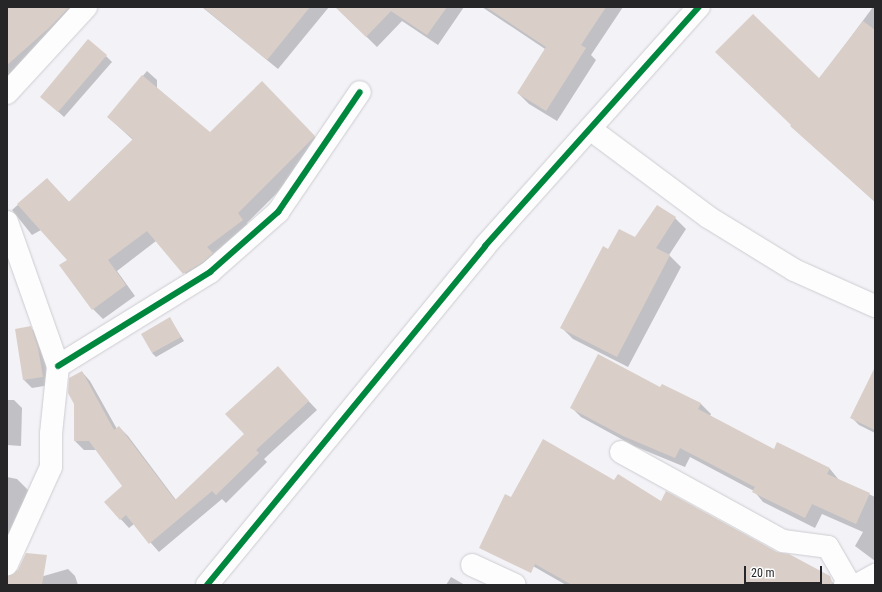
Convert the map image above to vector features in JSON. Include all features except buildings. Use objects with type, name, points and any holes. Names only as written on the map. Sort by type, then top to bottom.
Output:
[{"type":"street","points":[[7,92],[86,7]]},
{"type":"street","points":[[207,585],[486,246],[699,7]]},
{"type":"street","points":[[58,366],[210,272],[278,212],[360,92]]},
{"type":"street","points":[[590,129],[708,217],[794,270],[874,302]]},
{"type":"street","points":[[7,222],[14,270],[58,366],[51,434],[51,467],[7,564]]},
{"type":"street","points":[[621,452],[783,541],[828,547],[848,581],[845,585]]},
{"type":"street","points":[[472,565],[515,585]]},
{"type":"street","points":[[857,585],[875,575]]},
{"type":"cycle path","points":[[207,585],[485,246],[699,7]]},
{"type":"cycle path","points":[[58,366],[210,272],[278,212],[360,92]]}]
